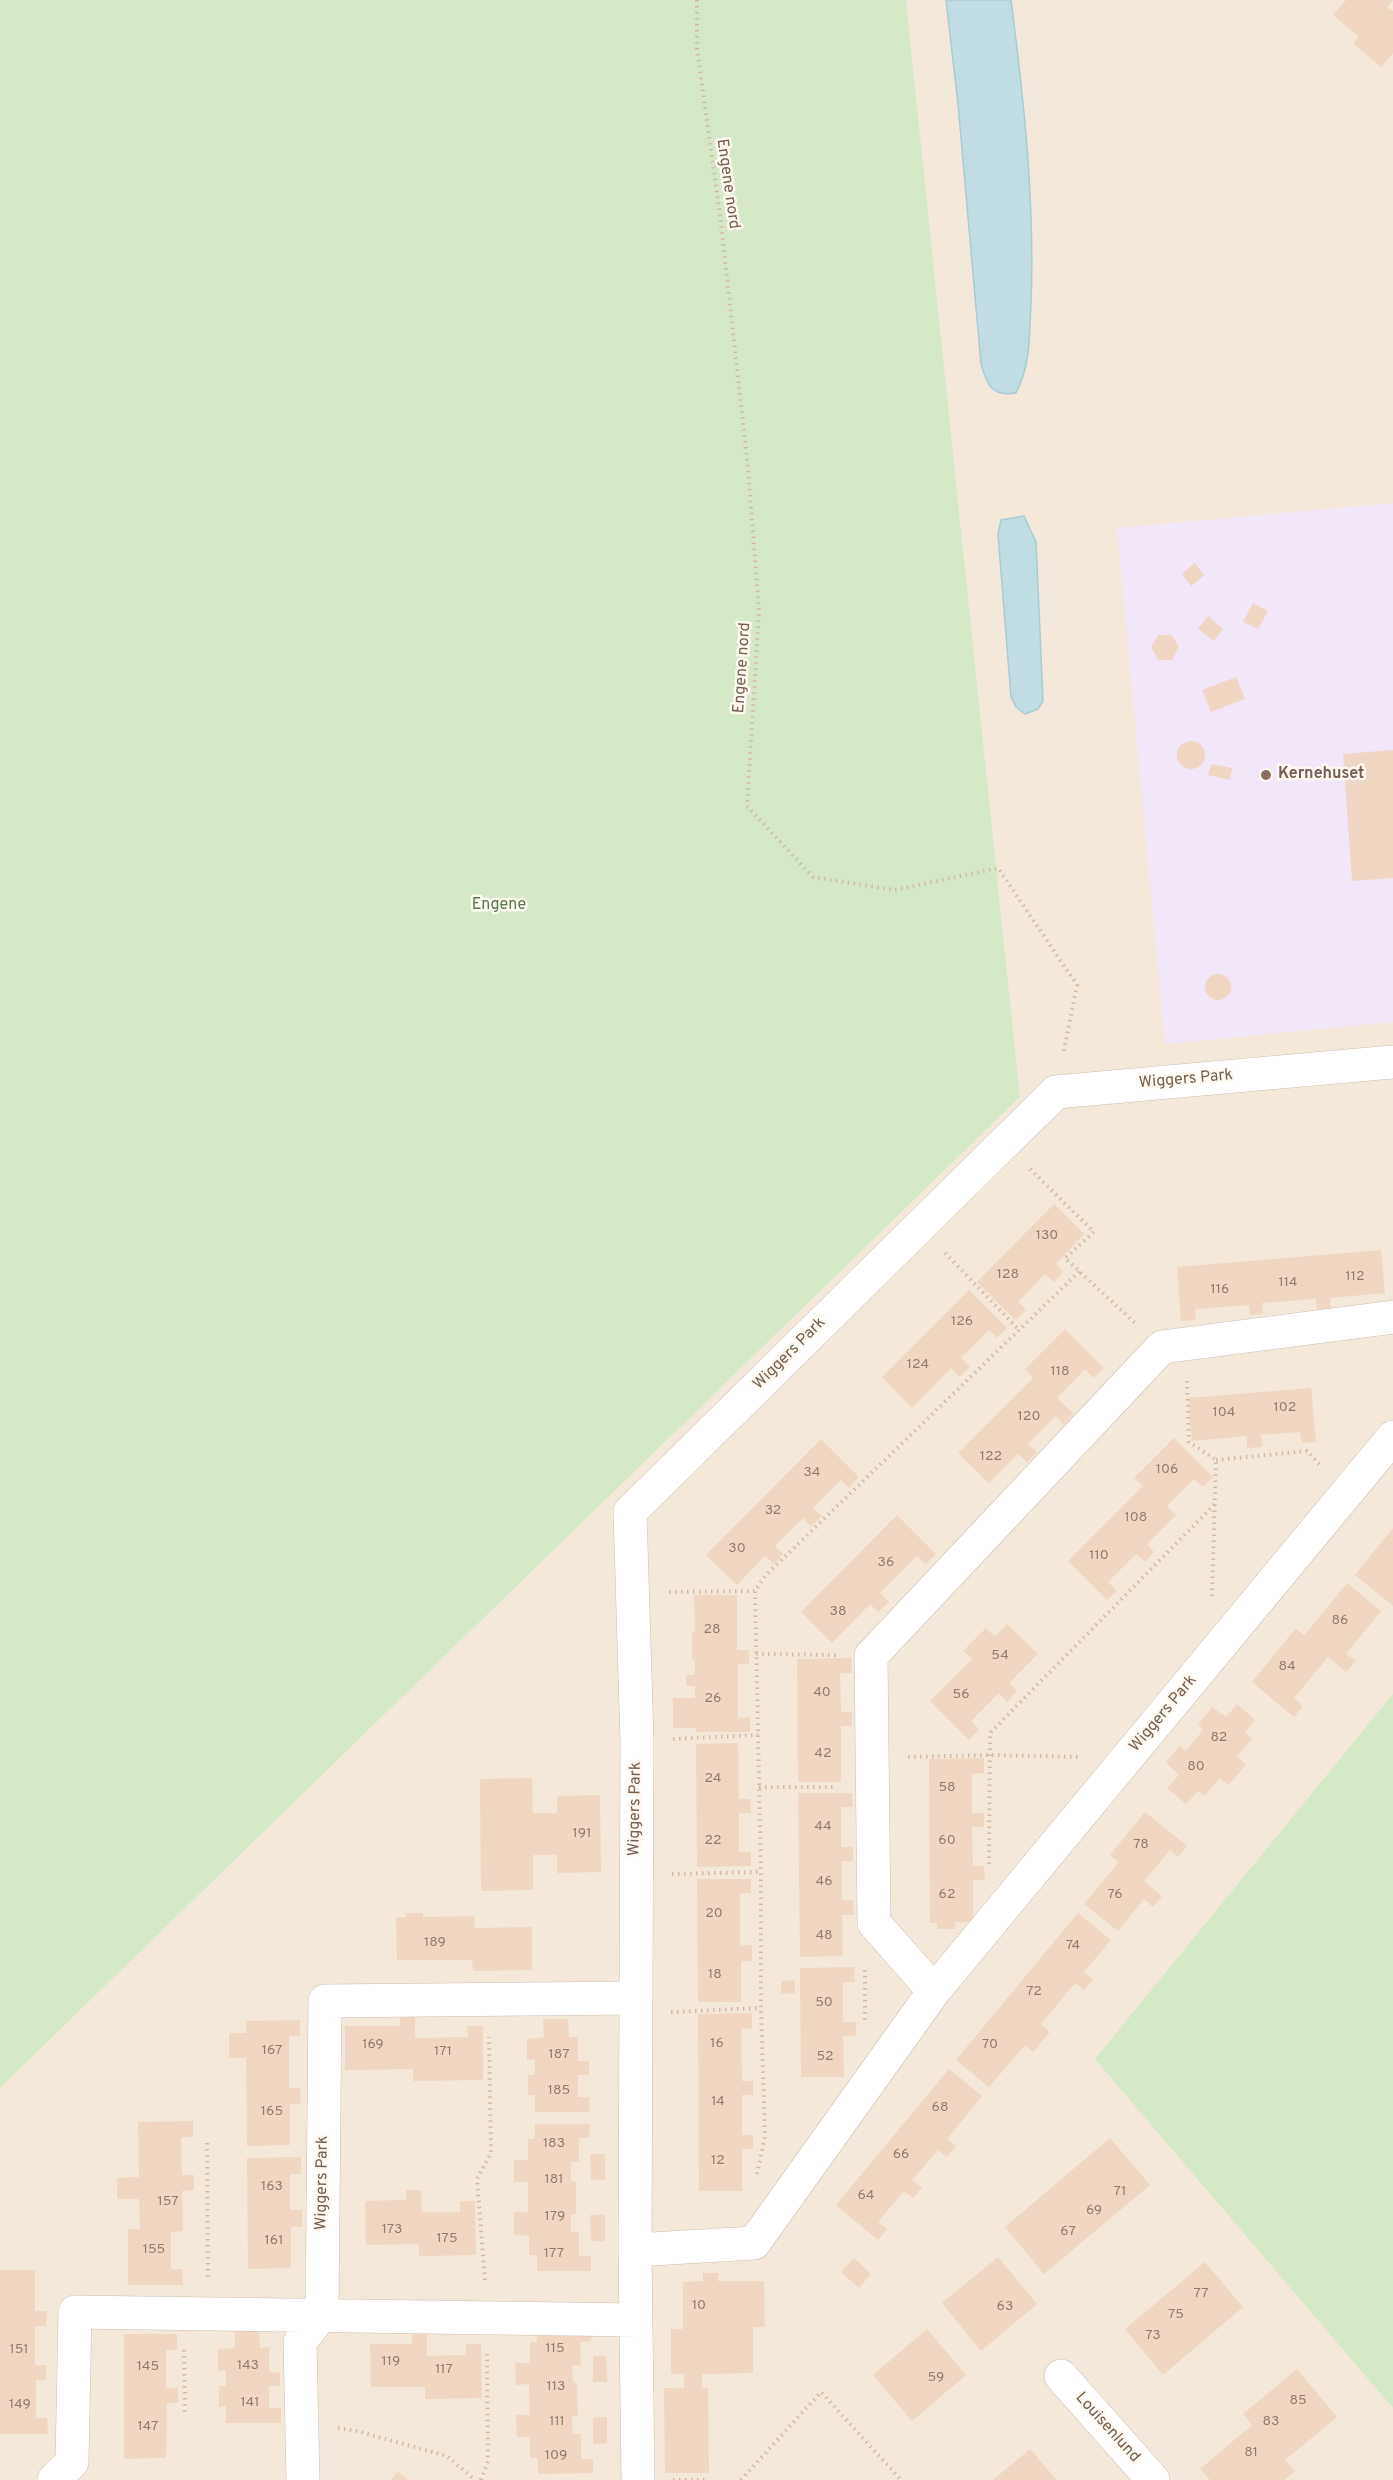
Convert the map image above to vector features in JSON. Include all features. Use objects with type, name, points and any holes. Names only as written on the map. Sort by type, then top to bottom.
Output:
[{"type":"street","name":"Wiggers Park","points":[[638,2480],[634,2250],[637,1741],[630,1512],[1056,1092],[1393,1062]]},
{"type":"street","points":[[934,1990],[874,1923],[871,1656],[1174,1346],[1393,1317]]},
{"type":"street","name":"Wiggers Park","points":[[634,2250],[754,2243],[934,1990],[1393,1437]]},
{"type":"street","name":"Wiggers Park","points":[[322,2314],[325,2001],[489,2000],[634,2006]]},
{"type":"street","points":[[54,2480],[72,2462],[75,2312],[636,2320]]},
{"type":"street","points":[[303,2480],[300,2342],[322,2314]]},
{"type":"street","name":"Louisenlund","points":[[1061,2376],[1153,2480]]},
{"type":"path","name":"Engene nord","points":[[697,0],[696,50],[721,226],[748,468],[759,611],[747,806],[813,877],[895,890],[998,868],[1077,985],[1056,1092]]},
{"type":"path","points":[[1004,1143],[1094,1232],[1065,1258],[1174,1346],[1189,1442],[1216,1460],[1307,1452],[1347,1491]]},
{"type":"path","points":[[919,1227],[1019,1330]]},
{"type":"path","points":[[756,2186],[765,2136],[754,1591],[765,1576],[1080,1271]]},
{"type":"path","points":[[1216,1460],[1211,1614],[1225,1639]]},
{"type":"path","points":[[989,1868],[990,1733],[1215,1504]]},
{"type":"path","points":[[632,1592],[754,1591]]},
{"type":"path","points":[[756,1654],[871,1656]]},
{"type":"path","points":[[637,1741],[758,1735]]},
{"type":"path","points":[[759,1787],[990,1755],[1126,1758]]},
{"type":"path","points":[[635,1875],[761,1872]]},
{"type":"path","points":[[865,2027],[865,1944],[874,1923]]},
{"type":"path","points":[[481,2480],[488,2461],[487,2317],[477,2179],[491,2153],[489,2000]]},
{"type":"path","points":[[634,2006],[761,2008]]},
{"type":"path","points":[[185,2415],[196,2313],[207,2143]]},
{"type":"path","points":[[741,2480],[821,2392],[901,2480]]},
{"type":"path","points":[[302,2423],[357,2431],[447,2456],[475,2480]]},
{"type":"shaded area","points":[[906,0],[1393,0],[1393,2480],[0,2480],[0,2088],[1020,1097]]},
{"type":"shaded area","name":"Kernehuset","points":[[1393,503],[1393,1022],[1165,1044],[1117,528]]},
{"type":"green space","name":"Engene","points":[[0,0],[906,0],[1020,1097],[0,2088]]},
{"type":"green space","points":[[1393,1694],[1393,2408],[1095,2059]]},
{"type":"water","points":[[946,0],[1011,0],[1030,190],[1032,266],[1028,350],[1024,372],[1016,393],[1001,393],[991,388],[981,364],[958,104]]},
{"type":"water","points":[[1024,516],[1036,542],[1043,701],[1038,709],[1025,714],[1016,707],[1011,697],[998,534],[1001,520]]},
{"type":"building","points":[[1346,0],[1393,0],[1387,7],[1393,11],[1393,53],[1381,67],[1353,43],[1359,37],[1333,15]]},
{"type":"building","points":[[1195,563],[1204,575],[1191,586],[1182,574]]},
{"type":"building","points":[[1253,603],[1268,611],[1258,629],[1243,622]]},
{"type":"building","points":[[1208,616],[1223,629],[1214,641],[1198,629]]},
{"type":"building","points":[[1158,635],[1172,635],[1179,647],[1172,660],[1158,660],[1151,647]]},
{"type":"building","points":[[1236,677],[1245,699],[1211,712],[1202,690]]},
{"type":"building","points":[[1191,741],[1201,745],[1205,755],[1201,765],[1191,769],[1181,765],[1177,755],[1181,745]]},
{"type":"building","points":[[1393,750],[1393,878],[1352,881],[1343,754]]},
{"type":"building","points":[[1211,764],[1232,768],[1230,780],[1208,775]]},
{"type":"building","points":[[1218,974],[1227,978],[1231,987],[1227,996],[1218,1000],[1209,996],[1205,987],[1209,978]]},
{"type":"building","points":[[1054,1204],[1084,1234],[1056,1264],[1063,1272],[1054,1282],[1045,1274],[1018,1302],[1026,1310],[1015,1320],[977,1282]]},
{"type":"building","points":[[1381,1250],[1385,1293],[1330,1298],[1331,1308],[1317,1310],[1316,1299],[1262,1303],[1263,1314],[1250,1315],[1249,1305],[1195,1309],[1196,1320],[1181,1321],[1177,1267]]},
{"type":"building","points":[[969,1290],[1007,1328],[997,1338],[989,1330],[961,1358],[970,1367],[959,1377],[951,1368],[912,1408],[882,1377]]},
{"type":"building","points":[[1065,1329],[1104,1368],[1093,1378],[1085,1369],[1057,1398],[1074,1414],[1064,1425],[1056,1416],[1028,1444],[1037,1452],[1027,1462],[1018,1454],[989,1483],[958,1453],[1033,1378],[1025,1369]]},
{"type":"building","points":[[1311,1388],[1316,1442],[1302,1443],[1300,1432],[1261,1435],[1262,1447],[1247,1448],[1247,1436],[1192,1441],[1188,1398]]},
{"type":"building","points":[[1174,1438],[1213,1477],[1203,1487],[1194,1479],[1167,1506],[1176,1515],[1147,1544],[1154,1552],[1145,1562],[1136,1554],[1108,1582],[1117,1591],[1107,1600],[1068,1561],[1143,1486],[1134,1478]]},
{"type":"building","points":[[821,1439],[859,1477],[849,1488],[841,1480],[813,1508],[822,1516],[811,1526],[803,1518],[775,1546],[783,1554],[774,1564],[765,1556],[737,1585],[706,1555]]},
{"type":"building","points":[[897,1515],[936,1554],[926,1564],[917,1556],[880,1593],[889,1602],[878,1612],[870,1604],[832,1643],[801,1612]]},
{"type":"building","points":[[1393,1528],[1393,1606],[1355,1575]]},
{"type":"building","points":[[1347,1583],[1381,1611],[1346,1654],[1356,1661],[1346,1672],[1328,1657],[1294,1698],[1303,1706],[1294,1717],[1252,1682],[1296,1628],[1304,1636]]},
{"type":"building","points":[[694,1595],[737,1595],[737,1650],[749,1650],[749,1664],[738,1664],[738,1718],[750,1717],[750,1732],[695,1732],[696,1728],[673,1728],[673,1698],[695,1698],[695,1686],[686,1686],[686,1675],[695,1675],[695,1659],[692,1659],[692,1632],[695,1632]]},
{"type":"building","points":[[1007,1624],[1038,1654],[1009,1683],[1017,1691],[1007,1702],[999,1693],[971,1721],[979,1729],[969,1740],[930,1701],[972,1659],[963,1651],[986,1628],[995,1637]]},
{"type":"building","points":[[851,1658],[852,1673],[840,1673],[841,1712],[852,1712],[852,1726],[841,1726],[841,1782],[798,1782],[797,1659]]},
{"type":"building","points":[[1237,1704],[1255,1720],[1245,1732],[1252,1738],[1237,1757],[1246,1765],[1228,1785],[1220,1778],[1204,1796],[1198,1791],[1186,1804],[1167,1788],[1179,1775],[1166,1762],[1180,1746],[1186,1751],[1203,1730],[1198,1725],[1212,1707],[1226,1717]]},
{"type":"building","points":[[738,1743],[739,1799],[750,1799],[751,1813],[739,1813],[739,1852],[751,1852],[751,1866],[697,1867],[696,1744]]},
{"type":"building","points":[[984,1758],[984,1773],[972,1774],[972,1813],[984,1813],[984,1827],[972,1827],[973,1866],[984,1866],[985,1880],[973,1880],[973,1922],[955,1922],[955,1929],[937,1929],[937,1923],[930,1923],[929,1759]]},
{"type":"building","points":[[532,1778],[533,1813],[557,1813],[557,1796],[600,1795],[601,1872],[557,1873],[557,1855],[533,1855],[533,1890],[481,1891],[480,1779]]},
{"type":"building","points":[[798,1793],[852,1793],[853,1807],[841,1807],[841,1847],[853,1847],[853,1861],[842,1861],[842,1900],[853,1900],[854,1915],[842,1915],[843,1956],[800,1957]]},
{"type":"building","points":[[1145,1812],[1187,1846],[1178,1857],[1170,1850],[1144,1881],[1162,1896],[1153,1907],[1144,1899],[1118,1931],[1084,1904],[1119,1862],[1110,1855]]},
{"type":"building","points":[[697,1879],[751,1879],[751,1893],[740,1893],[740,1946],[752,1945],[752,1961],[741,1961],[741,2002],[698,2002]]},
{"type":"building","points":[[406,1913],[423,1913],[423,1917],[475,1916],[474,1928],[532,1927],[532,1970],[473,1971],[472,1960],[397,1960],[396,1917],[406,1917]]},
{"type":"building","points":[[1078,1913],[1111,1940],[1084,1972],[1093,1979],[1084,1990],[1075,1983],[1041,2024],[1050,2032],[1033,2052],[1025,2045],[989,2087],[956,2060]]},
{"type":"building","points":[[854,1967],[855,1982],[843,1982],[843,2022],[856,2022],[856,2036],[843,2036],[844,2077],[801,2077],[800,1968]]},
{"type":"building","points":[[795,1980],[795,1993],[781,1994],[781,1981]]},
{"type":"building","points":[[752,2013],[752,2028],[741,2029],[742,2081],[753,2081],[753,2095],[742,2095],[742,2135],[753,2135],[753,2149],[742,2149],[742,2191],[699,2191],[698,2014]]},
{"type":"building","points":[[400,2015],[415,2015],[415,2038],[468,2037],[467,2026],[483,2026],[483,2080],[413,2081],[413,2069],[345,2070],[345,2026],[400,2026]]},
{"type":"building","points":[[543,2019],[568,2019],[569,2037],[578,2037],[578,2061],[589,2061],[589,2075],[578,2075],[578,2097],[589,2097],[590,2112],[535,2112],[535,2095],[528,2095],[528,2075],[535,2075],[535,2059],[527,2060],[527,2039],[544,2037]]},
{"type":"building","points":[[300,2020],[300,2036],[289,2036],[289,2088],[300,2088],[301,2104],[290,2104],[290,2145],[247,2146],[246,2058],[229,2058],[229,2033],[246,2033],[246,2021]]},
{"type":"building","points":[[949,2069],[982,2096],[947,2139],[956,2146],[946,2157],[938,2150],[912,2180],[922,2188],[913,2198],[904,2191],[878,2222],[887,2229],[878,2240],[836,2205]]},
{"type":"building","points":[[193,2121],[193,2137],[181,2137],[182,2175],[194,2175],[194,2190],[182,2191],[183,2231],[171,2232],[171,2269],[182,2269],[183,2285],[128,2285],[128,2229],[140,2229],[139,2199],[117,2199],[117,2178],[139,2177],[138,2122]]},
{"type":"building","points":[[535,2124],[590,2124],[589,2138],[579,2138],[579,2162],[571,2162],[571,2181],[576,2181],[576,2214],[571,2214],[571,2232],[579,2232],[579,2256],[591,2256],[591,2271],[537,2271],[537,2255],[529,2255],[529,2236],[514,2234],[514,2212],[528,2212],[528,2182],[514,2182],[514,2160],[528,2160],[528,2139],[535,2139]]},
{"type":"building","points":[[1110,2138],[1150,2185],[1044,2274],[1005,2227]]},
{"type":"building","points":[[590,2154],[605,2154],[605,2180],[591,2180]]},
{"type":"building","points":[[301,2157],[301,2174],[290,2174],[290,2210],[302,2210],[302,2227],[291,2227],[291,2268],[248,2269],[247,2158]]},
{"type":"building","points":[[406,2190],[421,2190],[422,2212],[460,2212],[460,2201],[475,2201],[476,2255],[419,2256],[419,2244],[366,2245],[365,2201],[406,2200]]},
{"type":"building","points":[[590,2215],[605,2215],[605,2241],[591,2241]]},
{"type":"building","points":[[998,2257],[1037,2304],[981,2351],[942,2303]]},
{"type":"building","points":[[854,2258],[871,2274],[859,2288],[841,2272]]},
{"type":"building","points":[[1205,2262],[1243,2307],[1163,2375],[1125,2329]]},
{"type":"building","points":[[0,2270],[35,2270],[35,2311],[47,2311],[46,2326],[35,2326],[35,2365],[46,2365],[46,2380],[36,2380],[36,2418],[47,2418],[48,2434],[0,2434]]},
{"type":"building","points":[[703,2273],[718,2273],[718,2281],[764,2281],[765,2327],[753,2327],[753,2373],[702,2374],[702,2388],[708,2388],[709,2473],[665,2473],[664,2388],[684,2388],[684,2374],[671,2374],[671,2329],[683,2329],[683,2282],[703,2281]]},
{"type":"building","points":[[592,2325],[591,2341],[580,2342],[581,2365],[572,2365],[573,2383],[577,2383],[578,2416],[572,2416],[573,2434],[581,2434],[581,2459],[593,2459],[593,2473],[538,2474],[538,2458],[530,2458],[530,2437],[517,2437],[516,2415],[530,2415],[529,2384],[516,2385],[515,2363],[530,2363],[530,2342],[537,2342],[537,2326]]},
{"type":"building","points":[[927,2329],[966,2375],[912,2421],[873,2375]]},
{"type":"building","points":[[235,2330],[259,2331],[260,2348],[269,2347],[269,2372],[280,2373],[280,2386],[269,2386],[269,2408],[281,2408],[281,2423],[226,2423],[226,2406],[219,2407],[219,2386],[226,2386],[226,2370],[218,2371],[218,2349],[235,2348]]},
{"type":"building","points":[[412,2332],[427,2332],[427,2356],[466,2355],[466,2344],[481,2344],[482,2398],[425,2399],[425,2387],[371,2387],[370,2344],[412,2344]]},
{"type":"building","points":[[124,2334],[177,2334],[177,2350],[166,2350],[166,2388],[178,2388],[178,2403],[167,2403],[166,2458],[124,2459]]},
{"type":"building","points":[[593,2356],[606,2356],[607,2382],[593,2382]]},
{"type":"building","points":[[1297,2369],[1337,2417],[1285,2460],[1295,2471],[1284,2480],[1210,2480],[1200,2469],[1252,2425],[1243,2414]]},
{"type":"building","points":[[607,2417],[607,2443],[593,2444],[593,2418]]},
{"type":"building","points":[[1030,2449],[1057,2480],[993,2480]]},
{"type":"building","points":[[398,2472],[408,2480],[391,2480]]},
{"type":"place","name":"Kernehuset","points":[[1266,775]]}]
